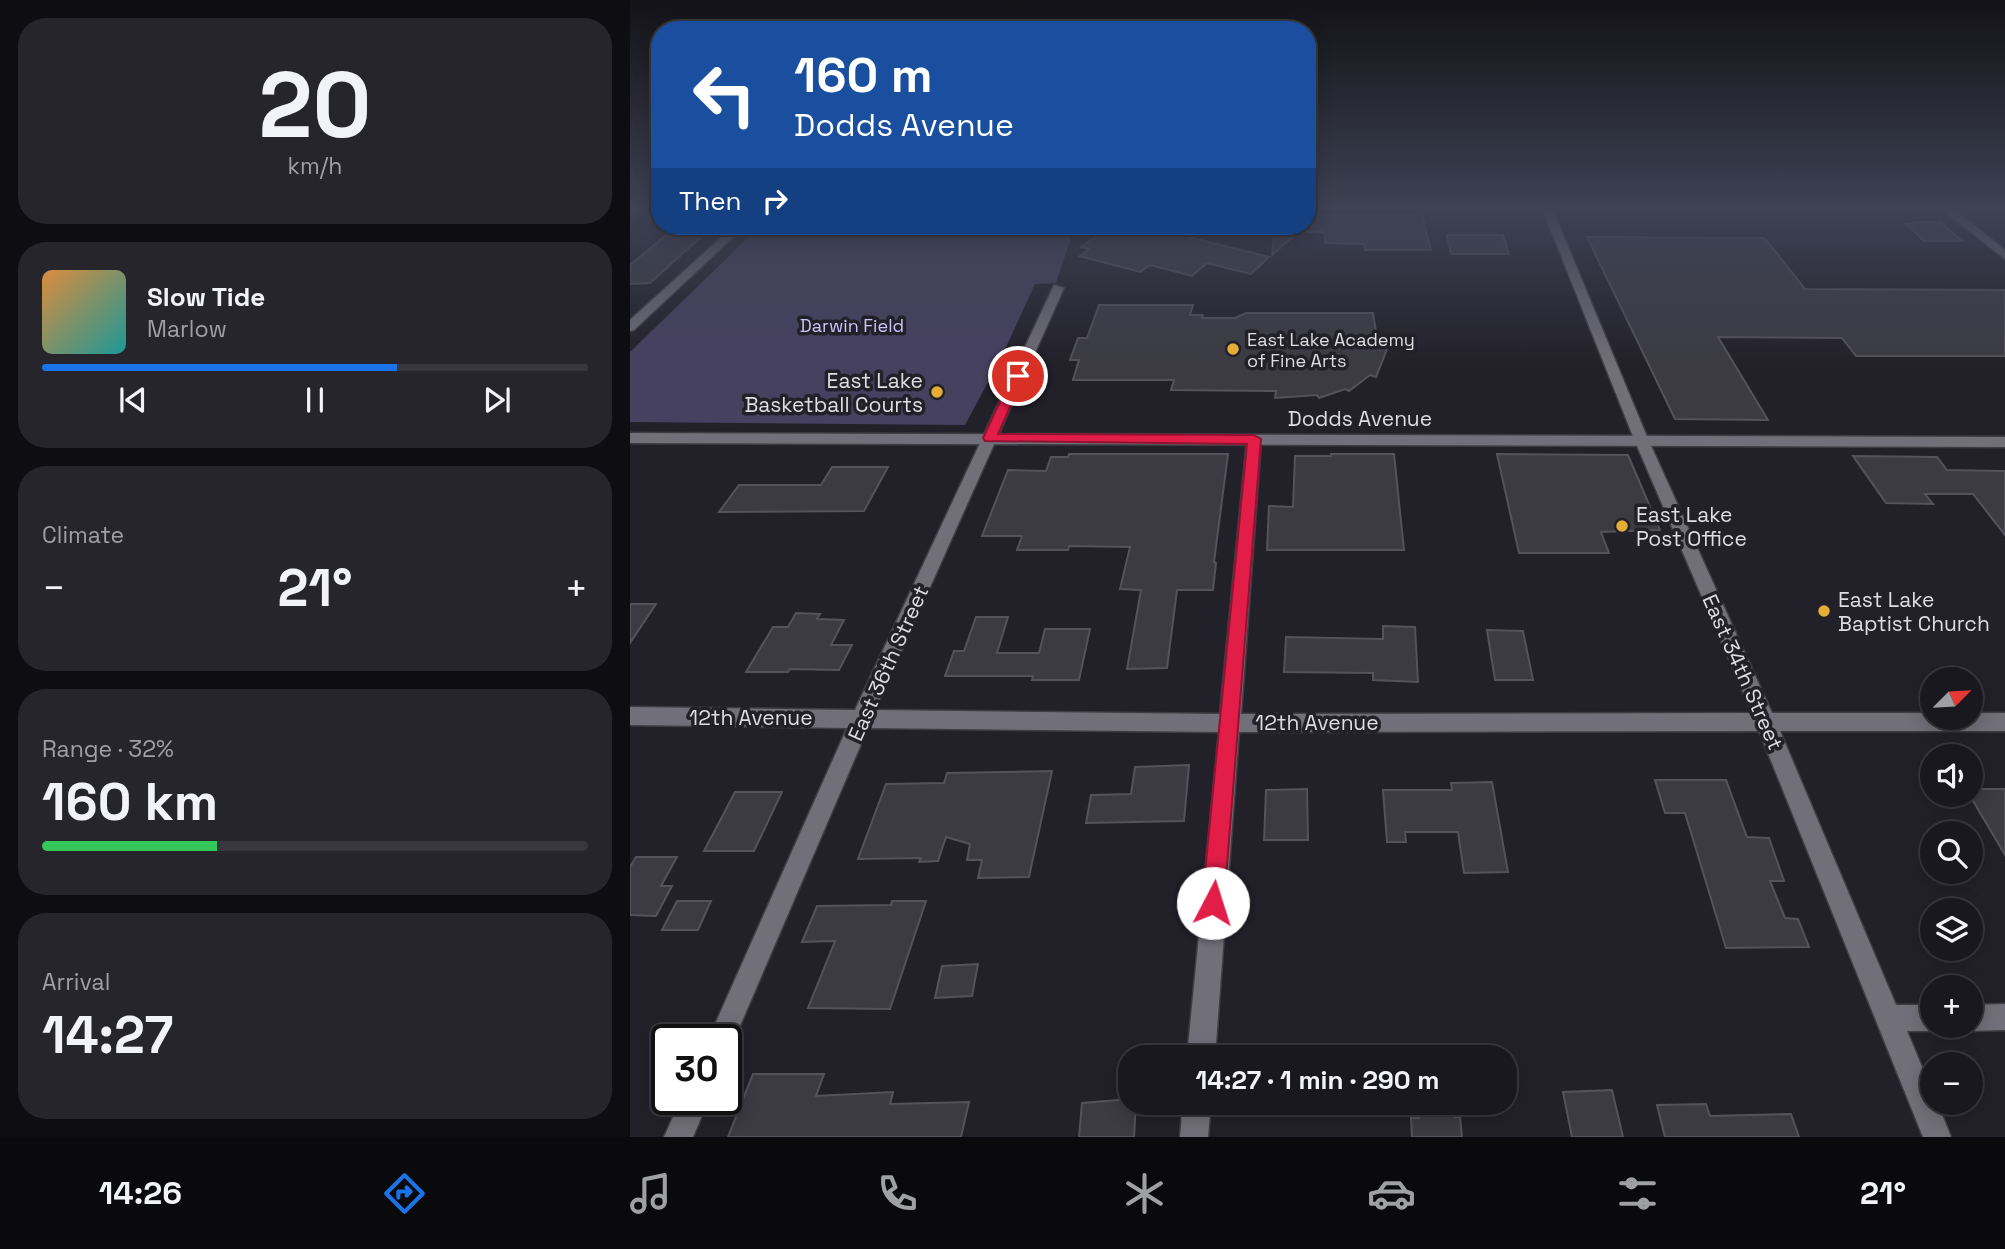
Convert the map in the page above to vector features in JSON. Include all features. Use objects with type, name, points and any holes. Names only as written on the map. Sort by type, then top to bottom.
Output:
[{"type":"street","points":[[630,327],[636,315],[699,261]]},
{"type":"street","name":"East 34th Street","points":[[1569,261],[1641,439],[1765,720],[1937,1137]]},
{"type":"street","name":"East 36th Street","points":[[728,1024],[862,717],[1058,288]]},
{"type":"street","name":"Dodds Avenue","points":[[630,438],[2005,442]]},
{"type":"street","points":[[1202,1045],[1254,439]]},
{"type":"street","name":"12th Avenue","points":[[630,716],[1228,723],[1765,720],[2005,722]]},
{"type":"street","points":[[1983,1018],[2005,1017]]},
{"type":"street","points":[[1889,1018],[1920,1018]]},
{"type":"street","points":[[678,1137],[688,1115]]},
{"type":"street","points":[[1194,1137],[1196,1115]]},
{"type":"green space","name":"Darwin Field","points":[[724,261],[1063,261],[1056,283],[1035,284],[1001,358],[965,425],[630,422],[630,352]]},
{"type":"building","points":[[635,261],[674,261],[650,283],[630,284],[630,265]]},
{"type":"building","points":[[1099,261],[1265,261],[1251,274],[1207,263],[1192,276],[1150,265],[1140,272]]},
{"type":"building","points":[[1599,261],[1783,261],[1805,289],[2005,290],[2005,356],[1856,356],[1842,338],[1718,337],[1768,420],[1675,419]]},
{"type":"building","name":"East Lake Academy of Fine Arts","points":[[1099,305],[1193,305],[1190,315],[1203,315],[1202,318],[1235,318],[1246,313],[1373,313],[1378,344],[1389,344],[1376,377],[1370,375],[1349,391],[1345,389],[1319,398],[1317,395],[1275,398],[1276,391],[1171,390],[1174,380],[1073,380],[1079,360],[1070,360],[1078,338],[1087,338]]},
{"type":"building","points":[[1069,454],[1228,454],[1213,590],[1177,590],[1167,668],[1127,669],[1141,590],[1120,589],[1130,547],[1069,546],[1068,550],[1017,550],[1022,536],[982,536],[1008,470],[1046,471],[1051,457],[1068,457]]},
{"type":"building","points":[[1394,454],[1404,550],[1267,550],[1269,506],[1293,507],[1295,456]]},
{"type":"building","points":[[1497,454],[1628,455],[1660,530],[1601,532],[1609,553],[1519,553]]},
{"type":"building","points":[[1853,456],[1937,457],[1947,470],[2005,471],[2005,535],[1973,494],[1925,494],[1933,504],[1886,503]]},
{"type":"building","points":[[832,467],[888,467],[864,511],[719,512],[739,485],[821,485]]},
{"type":"building","points":[[630,604],[656,604],[630,643]]},
{"type":"building","points":[[796,613],[820,614],[817,619],[844,620],[831,645],[852,645],[839,670],[746,672],[773,627],[788,627]]},
{"type":"building","points":[[976,617],[1008,617],[997,653],[1039,653],[1045,629],[1090,629],[1079,680],[1032,680],[1033,676],[945,676],[954,651],[964,651]]},
{"type":"building","points":[[1383,626],[1415,627],[1418,682],[1373,680],[1373,673],[1284,672],[1286,637],[1383,639]]},
{"type":"building","points":[[1487,630],[1523,631],[1533,680],[1495,680]]},
{"type":"building","points":[[1189,765],[1184,821],[1086,823],[1091,795],[1131,794],[1135,767]]},
{"type":"building","points":[[1052,771],[1029,877],[978,878],[982,860],[967,860],[970,844],[946,837],[938,861],[919,862],[921,858],[858,859],[886,784],[944,783],[947,773]]},
{"type":"building","points":[[1655,780],[1726,780],[1747,837],[1769,838],[1784,881],[1770,881],[1785,918],[1798,919],[1809,947],[1726,948],[1685,813],[1665,813]]},
{"type":"building","points":[[1492,782],[1508,872],[1464,873],[1458,832],[1405,832],[1406,842],[1387,842],[1383,790],[1452,790],[1451,783]]},
{"type":"building","points":[[1307,789],[1308,840],[1264,840],[1266,790]]},
{"type":"building","points":[[1983,789],[2005,789],[2005,855],[1977,807],[1983,807]]},
{"type":"building","points":[[735,792],[782,792],[754,851],[704,851]]},
{"type":"building","points":[[636,857],[677,857],[661,886],[672,886],[656,916],[630,915],[630,867]]},
{"type":"building","points":[[677,901],[711,901],[698,930],[662,930]]},
{"type":"building","points":[[892,901],[926,901],[890,1009],[808,1008],[835,941],[802,942],[817,906],[891,905]]},
{"type":"building","points":[[978,964],[972,996],[935,998],[942,966]]},
{"type":"building","points":[[753,1074],[824,1074],[816,1096],[893,1092],[890,1104],[969,1102],[961,1137],[728,1137],[737,1115],[742,1115],[742,1102]]},
{"type":"building","points":[[1612,1090],[1623,1137],[1572,1137],[1563,1092]]},
{"type":"building","points":[[1118,1100],[1118,1115],[1135,1115],[1134,1137],[1079,1137],[1082,1103]]},
{"type":"building","points":[[1706,1104],[1710,1116],[1791,1114],[1799,1137],[1665,1137],[1657,1105]]},
{"type":"building","points":[[1419,1115],[1460,1117],[1462,1137],[1412,1137],[1411,1118],[1419,1118]]},
{"type":"place","name":"East Lake Academy of Fine Arts","points":[[1233,349]]},
{"type":"place","name":"East Lake Basketball Courts","points":[[937,392]]},
{"type":"place","name":"East Lake Post Office","points":[[1622,526]]},
{"type":"place","name":"East Lake Baptist Church","points":[[1824,611]]},
{"type":"route","points":[[1018,376],[990,438],[1254,439],[1213,903]]}]
